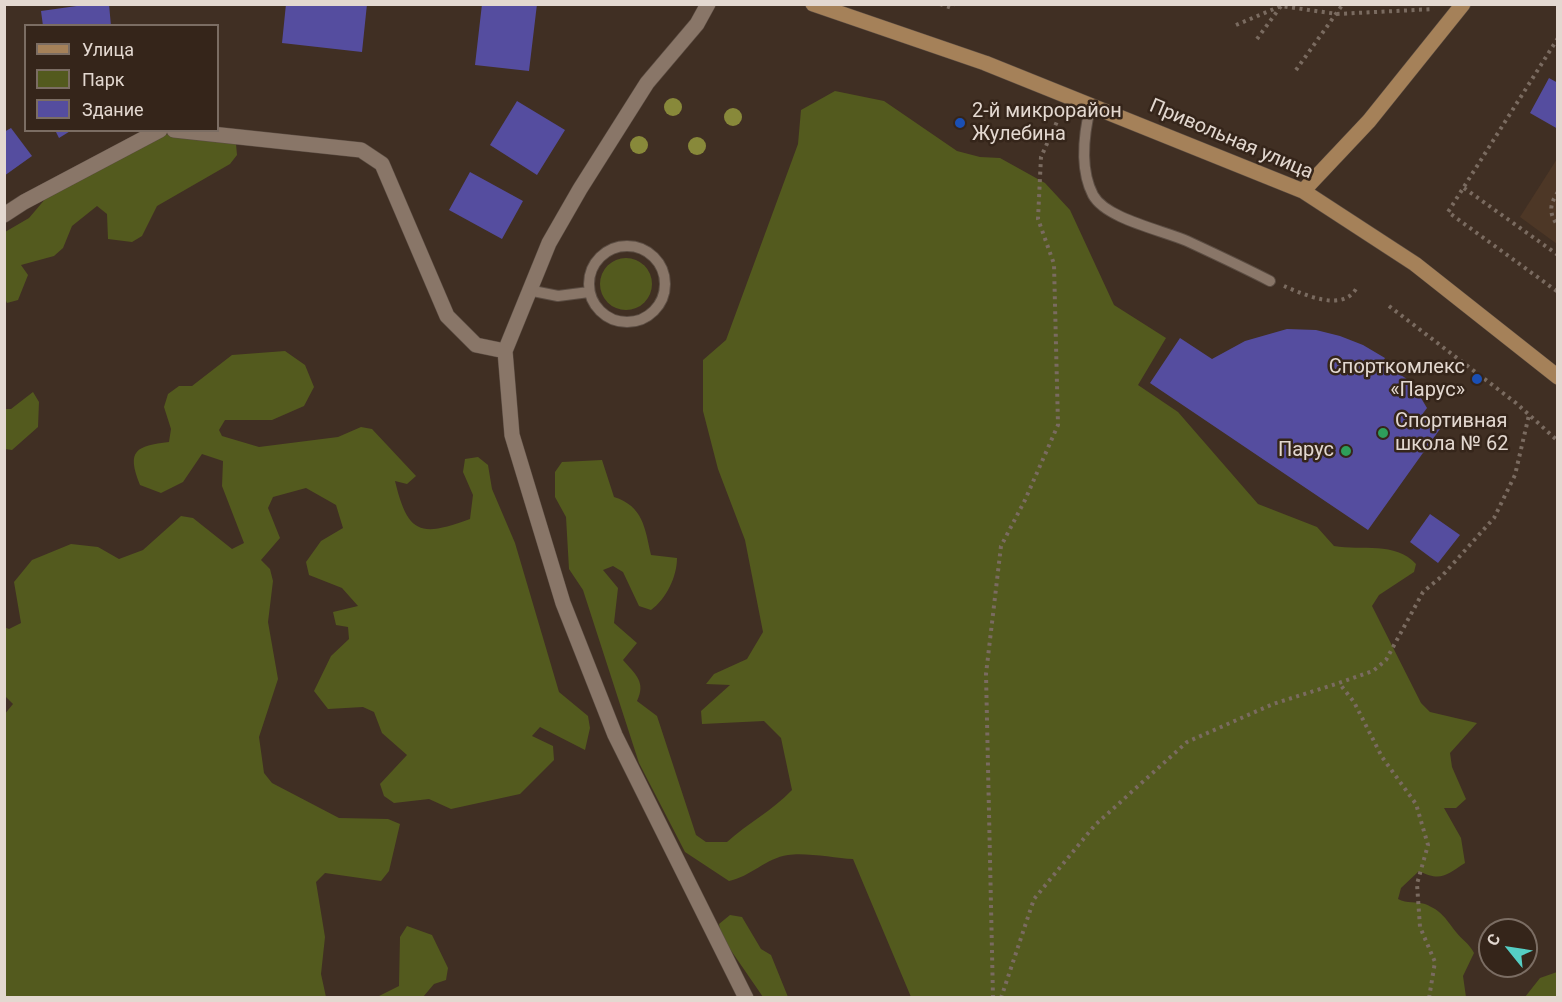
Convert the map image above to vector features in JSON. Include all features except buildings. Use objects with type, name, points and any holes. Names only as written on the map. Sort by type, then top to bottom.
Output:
[{"type":"main road","name":"Привольная улица","points":[[813,4],[986,63],[1303,191],[1415,264],[1557,377]]},
{"type":"main road","points":[[1303,191],[1369,121],[1462,6]]},
{"type":"street","points":[[708,4],[697,24],[647,83],[610,138],[549,243],[505,351],[512,435],[563,603],[615,735],[746,998]]},
{"type":"street","points":[[4,215],[24,202],[156,132]]},
{"type":"street","points":[[193,132],[361,150],[382,164],[447,316],[476,345],[505,351]]},
{"type":"lane","points":[[1091,104],[1085,150],[1086,175],[1094,196],[1106,208],[1185,240],[1270,280]]},
{"type":"lane","points":[[618,246],[640,248],[655,258],[665,276],[662,300],[649,316],[633,322],[616,321],[600,312],[589,292],[589,278],[593,266],[605,253],[618,246]]},
{"type":"lane","points":[[528,290],[558,296],[589,292]]},
{"type":"path","points":[[940,4],[951,8],[953,4]]},
{"type":"path","points":[[1296,70],[1343,4]]},
{"type":"path","points":[[1257,39],[1281,5]]},
{"type":"path","points":[[1236,25],[1281,5],[1337,14],[1462,6]]},
{"type":"path","points":[[1557,38],[1448,212],[1557,292]]},
{"type":"path","points":[[993,998],[986,674],[1001,546],[1025,500],[1058,425],[1054,264],[1038,219],[1041,157],[1069,95]]},
{"type":"path","points":[[1464,188],[1557,255]]},
{"type":"path","points":[[1557,192],[1552,201],[1551,216],[1557,226]]},
{"type":"path","points":[[1270,280],[1333,301],[1344,301],[1351,297],[1356,289]]},
{"type":"path","points":[[1389,306],[1529,415],[1557,441]]},
{"type":"path","points":[[1001,998],[1034,899],[1095,825],[1187,742],[1274,704],[1373,671],[1386,660],[1423,592],[1442,576],[1494,518],[1515,475],[1529,415]]},
{"type":"path","points":[[1339,682],[1354,702],[1382,757],[1416,804],[1428,845],[1417,884],[1420,927],[1435,962],[1430,998]]},
{"type":"shaded area","points":[[1557,159],[1557,244],[1520,217]]},
{"type":"green space","points":[[835,91],[884,101],[957,151],[980,157],[1000,158],[1045,183],[1070,210],[1114,305],[1166,338],[1138,385],[1178,412],[1258,504],[1317,527],[1334,546],[1378,548],[1398,552],[1416,564],[1414,572],[1379,595],[1372,606],[1421,703],[1430,712],[1477,723],[1450,753],[1452,767],[1466,799],[1456,808],[1444,808],[1461,838],[1465,863],[1443,876],[1433,876],[1419,871],[1401,888],[1398,899],[1425,904],[1435,909],[1468,944],[1474,953],[1463,976],[1466,997],[911,997],[853,859],[788,855],[772,860],[744,876],[729,881],[685,852],[639,763],[583,590],[569,569],[566,517],[555,497],[555,472],[562,462],[602,460],[614,497],[631,506],[641,519],[651,555],[677,558],[670,587],[651,610],[639,606],[623,572],[613,566],[603,570],[618,588],[614,623],[637,643],[623,660],[636,675],[640,684],[637,701],[657,716],[696,835],[706,842],[727,842],[792,790],[781,738],[764,721],[702,724],[701,711],[730,685],[706,684],[714,674],[747,659],[763,632],[745,540],[718,469],[703,411],[703,360],[726,340],[798,144],[801,110]]},
{"type":"green space","points":[[146,133],[225,138],[236,144],[237,155],[230,164],[157,206],[142,236],[132,242],[108,239],[107,214],[97,206],[72,226],[63,248],[54,256],[21,265],[28,275],[18,300],[7,303],[5,299],[5,232],[29,218],[52,191]]},
{"type":"green space","points":[[626,258],[636,260],[644,266],[650,274],[652,284],[650,294],[644,302],[636,308],[626,310],[616,308],[608,302],[602,294],[600,284],[602,274],[608,266],[616,260]]},
{"type":"green space","points":[[285,351],[305,365],[314,387],[304,406],[272,420],[225,420],[219,430],[222,436],[259,447],[338,437],[361,427],[372,429],[416,476],[407,484],[395,481],[405,512],[412,522],[428,529],[453,525],[470,519],[473,495],[463,472],[465,459],[478,457],[488,465],[492,489],[515,543],[559,692],[588,716],[590,728],[585,750],[540,727],[532,736],[553,746],[554,760],[520,794],[451,809],[429,799],[394,803],[384,796],[380,784],[407,755],[382,733],[374,712],[363,707],[328,709],[314,691],[331,656],[349,639],[348,627],[336,625],[333,612],[358,606],[342,588],[309,575],[306,562],[321,541],[343,528],[336,505],[306,488],[273,497],[268,508],[280,538],[261,560],[270,569],[273,581],[268,622],[278,679],[259,737],[264,773],[272,783],[339,818],[388,819],[400,824],[389,871],[381,881],[325,873],[316,882],[325,937],[321,974],[326,997],[5,997],[4,715],[13,704],[5,696],[4,627],[9,629],[21,623],[14,582],[32,560],[71,544],[98,547],[119,559],[143,550],[181,516],[193,518],[232,549],[244,543],[222,486],[223,461],[202,454],[183,482],[161,493],[140,485],[134,457],[142,448],[149,445],[169,442],[171,429],[164,407],[168,394],[179,386],[192,386],[232,355]]},
{"type":"green space","points":[[33,392],[39,402],[38,427],[12,450],[5,449],[5,409],[11,409]]},
{"type":"green space","points":[[730,915],[742,917],[761,949],[771,955],[788,997],[763,997],[721,936],[719,924]]},
{"type":"green space","points":[[407,926],[432,935],[448,968],[446,980],[434,984],[423,997],[377,997],[399,986],[400,937]]},
{"type":"green space","points":[[1557,972],[1557,997],[1525,997],[1540,978]]},
{"type":"place","name":"2-й микрорайон Жулебина","points":[[960,123]]},
{"type":"place","name":"Спорткомлекс «Парус»","points":[[1477,379]]},
{"type":"place","name":"Спортивная школа № 62","points":[[1383,433]]},
{"type":"place","name":"Парус","points":[[1346,451]]}]
